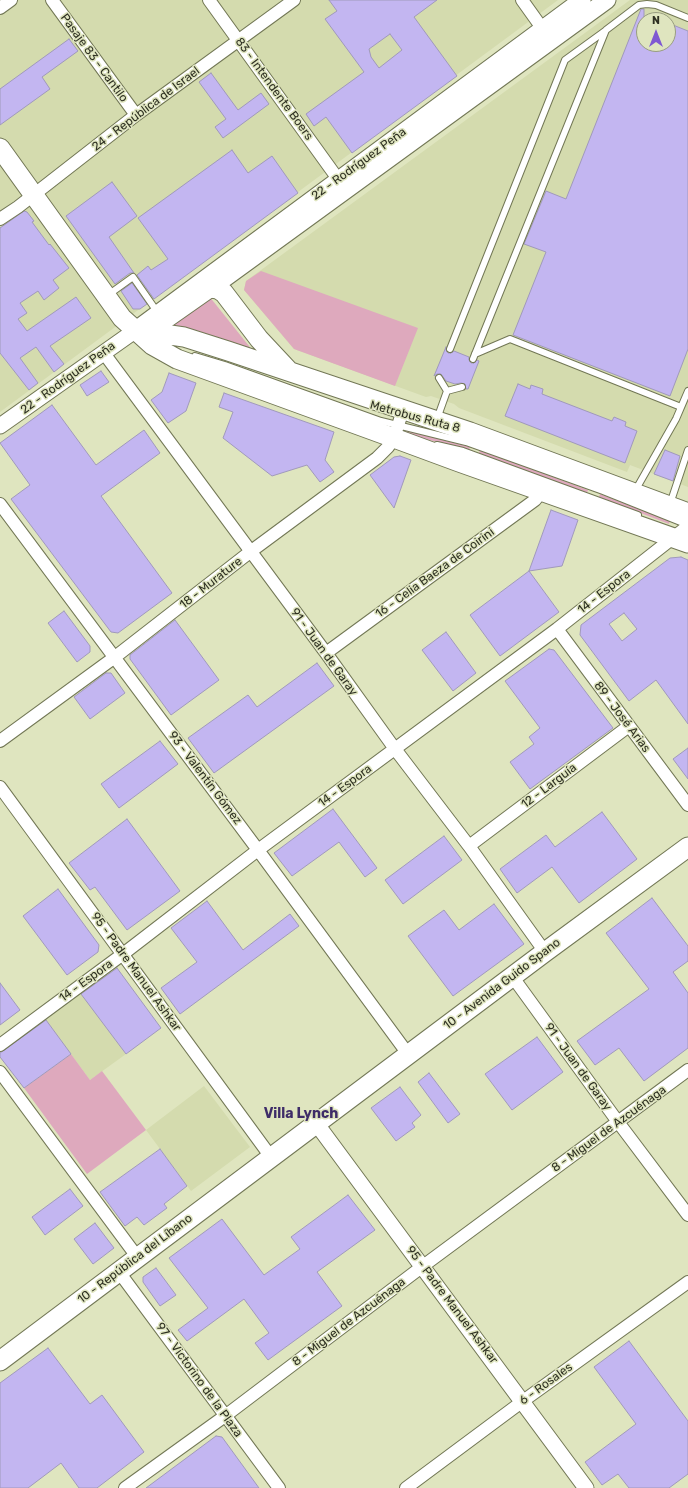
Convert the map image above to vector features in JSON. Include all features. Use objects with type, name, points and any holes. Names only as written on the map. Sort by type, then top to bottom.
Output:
[{"type":"main road","name":"22 - Rodríguez Peña","points":[[136,330],[166,321],[220,287],[547,34],[582,0]]},
{"type":"main road","name":"22 - Rodríguez Peña","points":[[136,330],[338,179],[547,34],[606,0]]},
{"type":"main road","points":[[0,148],[122,318],[152,345],[177,359],[399,424],[436,422],[470,432],[688,513]]},
{"type":"main road","points":[[220,287],[259,339],[291,372]]},
{"type":"main road","points":[[136,330],[184,337],[291,372],[399,424],[459,462],[542,491],[683,533]]},
{"type":"main road","name":"10 - Avenida Guido Spano","points":[[316,1123],[512,976],[688,847]]},
{"type":"main road","name":"10 - República del Líbano","points":[[0,1361],[316,1123]]},
{"type":"street","points":[[0,8],[11,0]]},
{"type":"street","name":"Pasaje 83 - Cantilo","points":[[52,0],[136,115]]},
{"type":"street","name":"83 - Intendente Boers","points":[[209,0],[338,179]]},
{"type":"street","name":"24 - República de Israel","points":[[0,219],[18,207],[136,115],[294,0]]},
{"type":"street","points":[[522,0],[547,34]]},
{"type":"street","name":"22 - Rodríguez Peña","points":[[0,426],[136,330]]},
{"type":"street","name":"91 - Juan de Garay","points":[[103,352],[545,952]]},
{"type":"street","name":"18 - Murature","points":[[0,741],[115,656],[250,552],[378,458],[388,447],[399,424]]},
{"type":"street","name":"16 - Celia Baeza de Coirini","points":[[326,653],[535,500],[542,491]]},
{"type":"street","name":"93 - Valentín Gómez","points":[[0,504],[115,656],[408,1054]]},
{"type":"street","name":"14 - Espora","points":[[0,1044],[123,954],[258,850],[557,629],[683,533]]},
{"type":"street","name":"89 - José Arias","points":[[557,629],[688,805]]},
{"type":"street","name":"12 - Larguía","points":[[468,846],[629,726]]},
{"type":"street","name":"95 - Padre Manuel Ashkar","points":[[0,787],[271,1157]]},
{"type":"street","name":"91 - Juan de Garay","points":[[512,976],[618,1122],[688,1215]]},
{"type":"street","name":"8 - Miguel de Azcuénaga","points":[[125,1488],[225,1416],[423,1266],[688,1070]]},
{"type":"street","points":[[0,1072],[138,1258]]},
{"type":"street","name":"95 - Padre Manuel Ashkar","points":[[316,1123],[586,1488]]},
{"type":"street","name":"97 - Victorino de la Plaza","points":[[119,1272],[279,1488]]},
{"type":"street","name":"6 - Rosales","points":[[406,1488],[523,1401],[688,1282]]},
{"type":"lane","points":[[450,349],[565,60],[639,6],[656,6],[688,18]]},
{"type":"lane","points":[[606,30],[474,356],[510,340],[681,407]]},
{"type":"lane","points":[[106,296],[132,277],[158,313]]},
{"type":"lane","points":[[136,330],[160,344],[173,349]]},
{"type":"lane","name":"Metrobus Ruta 8","points":[[187,353],[225,365],[381,421],[399,424],[466,442],[603,491],[683,533]]},
{"type":"lane","points":[[436,422],[447,392],[439,378]]},
{"type":"lane","points":[[447,392],[462,387]]},
{"type":"lane","points":[[634,492],[681,407],[688,390]]},
{"type":"lane","name":"Metrobus Ruta 8","points":[[399,424],[428,443],[463,451],[641,517]]},
{"type":"lane","points":[[670,506],[688,450]]},
{"type":"lane","points":[[681,472],[688,474]]},
{"type":"shaded area","points":[[0,0],[558,0],[0,412]]},
{"type":"shaded area","points":[[630,0],[688,0],[688,487],[630,465],[627,472],[459,408],[454,404],[431,396],[426,397],[294,349],[244,290],[246,281]]},
{"type":"shaded area","points":[[261,271],[418,328],[395,386],[294,349],[244,290],[246,281]]},
{"type":"shaded area","points":[[209,296],[253,351],[170,328],[171,323]]},
{"type":"shaded area","points":[[406,430],[470,447],[469,450],[405,434]]},
{"type":"shaded area","points":[[480,450],[588,490],[587,493],[479,453]]},
{"type":"shaded area","points":[[600,494],[670,521],[669,524],[599,497]]},
{"type":"shaded area","points":[[81,993],[126,1054],[90,1080],[45,1019]]},
{"type":"shaded area","points":[[71,1054],[90,1080],[102,1071],[146,1130],[87,1174],[24,1088]]},
{"type":"shaded area","points":[[204,1086],[250,1147],[191,1191],[146,1130]]},
{"type":"building","points":[[329,0],[437,0],[414,17],[457,76],[352,153],[326,117],[314,126],[306,114],[364,72],[325,19],[337,11]],"holes":[[[390,34],[402,50],[379,68],[371,57],[369,49]]]},
{"type":"building","points":[[641,9],[644,9],[644,12],[640,12]]},
{"type":"building","points":[[636,22],[636,52],[676,52],[676,26],[688,31],[688,349],[670,396],[513,335],[546,252],[524,244],[546,191],[566,199]]},
{"type":"building","points":[[69,39],[78,51],[42,77],[50,89],[0,125],[0,89]]},
{"type":"building","points":[[211,73],[238,110],[261,93],[269,104],[223,138],[215,127],[226,119],[199,82]]},
{"type":"building","points":[[232,150],[248,173],[272,156],[298,193],[154,299],[137,275],[148,266],[151,270],[168,259],[138,218]]},
{"type":"building","points":[[112,182],[137,216],[109,237],[134,273],[130,273],[115,284],[66,216]]},
{"type":"building","points":[[24,211],[27,212],[34,221],[32,222],[49,245],[50,244],[69,268],[53,280],[59,288],[44,300],[38,291],[20,303],[27,313],[18,319],[27,331],[76,297],[91,318],[50,346],[64,364],[54,372],[36,347],[20,358],[38,383],[29,390],[0,353],[0,228]]},
{"type":"building","points":[[132,283],[147,304],[140,309],[133,309],[121,291]]},
{"type":"building","points":[[446,347],[448,353],[454,351],[469,357],[471,363],[474,363],[477,360],[479,361],[468,389],[466,389],[465,384],[455,384],[446,381],[441,374],[434,376]]},
{"type":"building","points":[[101,371],[109,382],[87,396],[80,385]]},
{"type":"building","points":[[169,373],[196,383],[186,411],[168,423],[151,400],[162,392]]},
{"type":"building","points":[[518,384],[530,389],[531,385],[543,389],[542,394],[612,421],[614,417],[626,422],[625,426],[637,431],[625,463],[505,416]]},
{"type":"building","points":[[224,393],[334,432],[325,460],[334,472],[320,482],[307,465],[272,476],[223,438],[233,412],[219,407]]},
{"type":"building","points":[[52,405],[96,465],[144,430],[160,453],[101,496],[172,593],[118,633],[111,632],[11,499],[30,485],[0,443]]},
{"type":"building","points":[[665,450],[680,456],[673,481],[654,474]]},
{"type":"building","points":[[400,456],[411,460],[394,508],[370,475],[394,457]]},
{"type":"building","points":[[551,510],[578,520],[562,566],[529,571]]},
{"type":"building","points":[[681,557],[688,560],[688,724],[656,680],[629,701],[580,635],[581,625],[670,558]],"holes":[[[624,613],[637,629],[622,641],[609,624]]]},
{"type":"building","points":[[529,571],[559,612],[500,656],[470,615]]},
{"type":"building","points":[[64,611],[90,646],[90,652],[77,662],[48,623]]},
{"type":"building","points":[[175,620],[219,680],[171,715],[130,659],[130,655]]},
{"type":"building","points":[[446,632],[476,673],[453,691],[422,650]]},
{"type":"building","points":[[549,649],[554,650],[613,728],[530,789],[510,762],[534,744],[529,737],[540,728],[505,681]]},
{"type":"building","points":[[317,663],[334,686],[214,773],[188,738],[248,695],[257,707]]},
{"type":"building","points":[[106,673],[111,673],[125,693],[90,719],[74,697]]},
{"type":"building","points":[[160,741],[178,764],[119,808],[101,784]]},
{"type":"building","points":[[688,748],[688,779],[673,759]]},
{"type":"building","points":[[333,809],[377,868],[365,877],[339,842],[292,876],[274,853]]},
{"type":"building","points":[[602,812],[637,859],[579,903],[552,867],[517,893],[500,869],[546,835],[555,847]]},
{"type":"building","points":[[127,819],[180,891],[127,930],[95,887],[90,890],[69,863]]},
{"type":"building","points":[[444,836],[462,860],[403,904],[385,880]]},
{"type":"building","points":[[58,889],[99,945],[98,952],[67,975],[23,916]]},
{"type":"building","points":[[652,898],[688,946],[688,961],[673,972],[688,993],[688,1048],[644,1081],[619,1048],[595,1065],[577,1041],[649,989],[606,933]]},
{"type":"building","points":[[207,901],[243,950],[290,914],[299,926],[180,1014],[161,988],[197,962],[171,928]]},
{"type":"building","points":[[494,904],[524,944],[453,996],[408,936],[444,910],[459,930]]},
{"type":"building","points":[[117,968],[161,1028],[126,1054],[81,994]]},
{"type":"building","points":[[0,983],[20,1010],[0,1025]]},
{"type":"building","points":[[46,1020],[71,1054],[24,1088],[0,1057],[0,1053]]},
{"type":"building","points":[[537,1037],[563,1072],[512,1110],[485,1074]]},
{"type":"building","points":[[429,1073],[460,1114],[448,1123],[418,1082]]},
{"type":"building","points":[[400,1087],[421,1115],[412,1123],[415,1127],[396,1141],[371,1108]]},
{"type":"building","points":[[160,1149],[187,1186],[164,1204],[167,1208],[144,1225],[137,1217],[125,1226],[100,1192]]},
{"type":"building","points":[[70,1189],[83,1206],[45,1235],[32,1217]]},
{"type":"building","points":[[348,1195],[375,1230],[317,1272],[342,1306],[268,1360],[255,1343],[269,1333],[244,1299],[187,1341],[178,1330],[208,1308],[169,1258],[222,1219],[264,1275],[300,1249],[291,1237]]},
{"type":"building","points":[[95,1223],[114,1248],[93,1264],[74,1239]]},
{"type":"building","points":[[156,1268],[176,1295],[160,1306],[143,1282],[143,1277]]},
{"type":"building","points":[[629,1341],[688,1421],[688,1474],[669,1488],[629,1488],[618,1474],[602,1485],[585,1462],[636,1424],[594,1367]]},
{"type":"building","points":[[48,1348],[90,1404],[102,1395],[144,1452],[97,1488],[79,1488],[61,1463],[28,1488],[0,1488],[0,1383]]},
{"type":"building","points":[[216,1436],[222,1437],[259,1488],[146,1488]]},
{"type":"district","name":"Villa Lynch","points":[[301,1114]]}]
